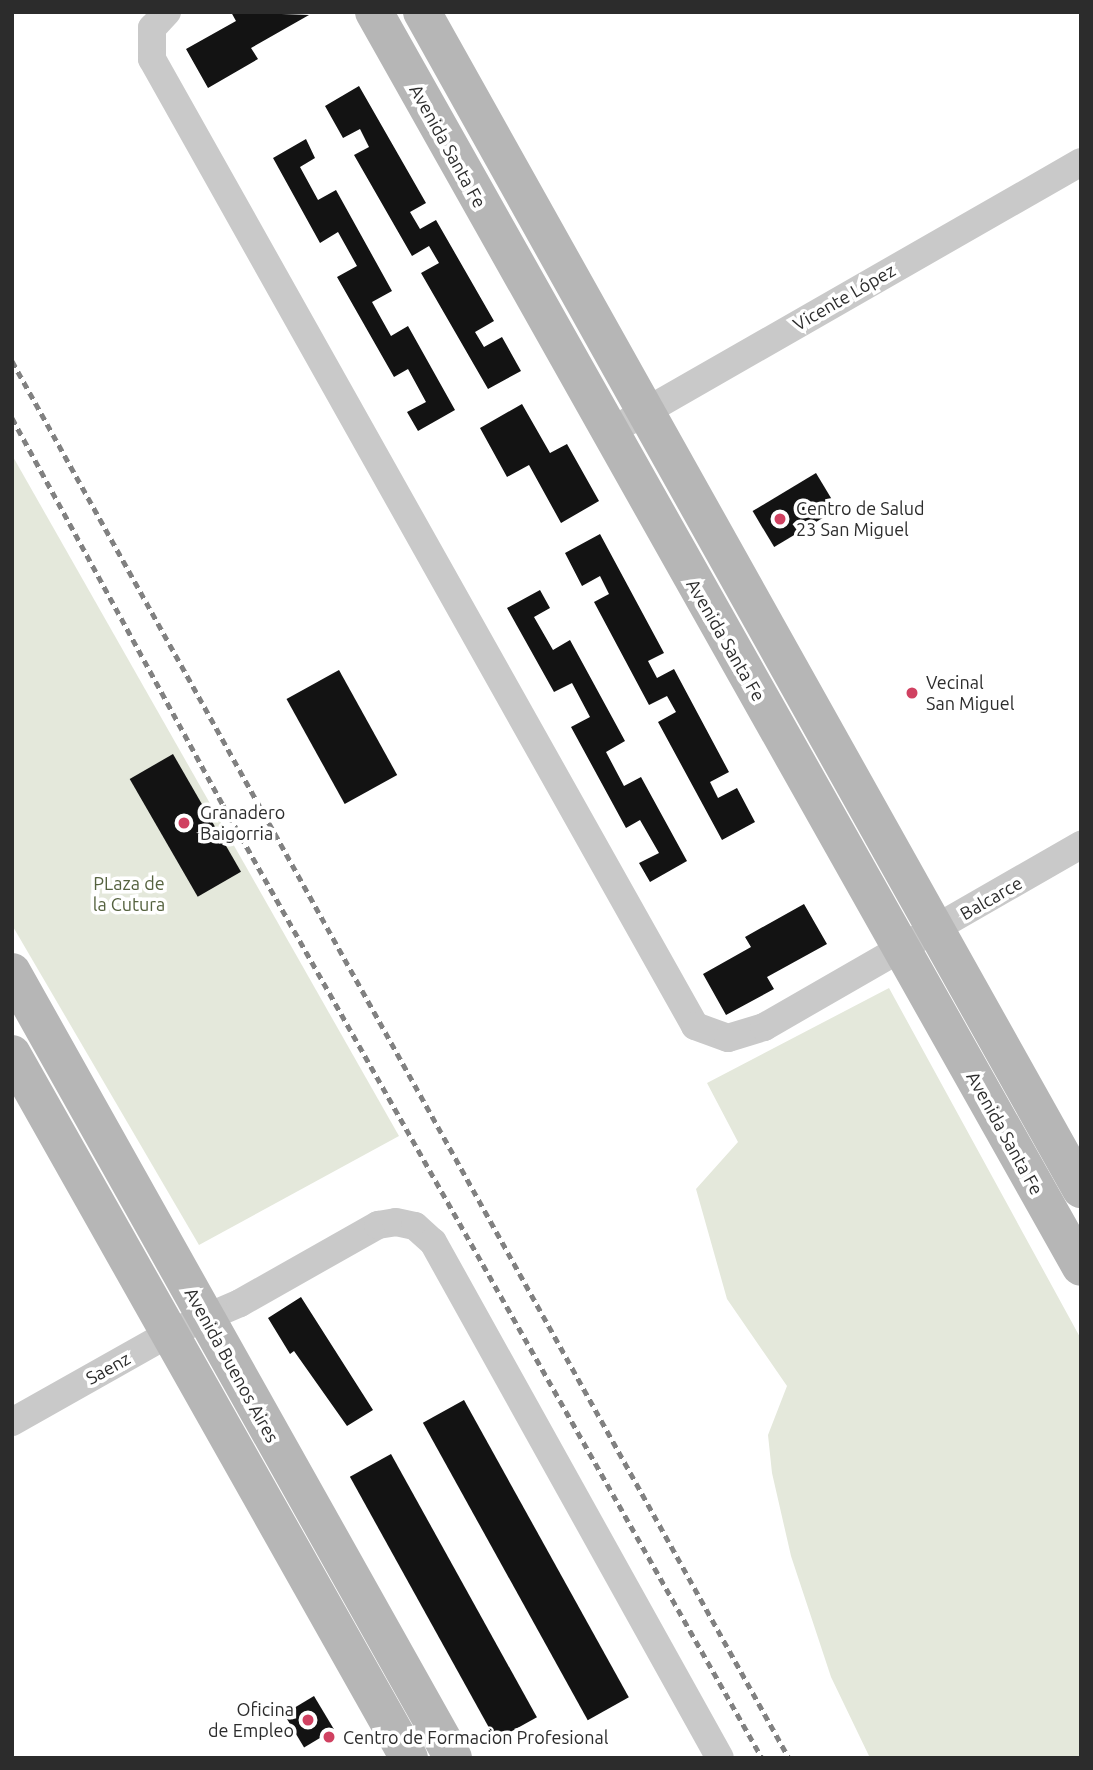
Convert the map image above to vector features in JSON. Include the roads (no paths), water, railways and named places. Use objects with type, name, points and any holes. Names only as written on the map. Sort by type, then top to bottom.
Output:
[{"type":"main road","name":"Avenida Santa Fe","points":[[374,12],[608,433],[1081,1267]]},
{"type":"main road","points":[[422,12],[643,412],[938,929],[1081,1189]]},
{"type":"main road","name":"Avenida Buenos Aires","points":[[12,972],[453,1758]]},
{"type":"main road","points":[[12,1054],[409,1758]]},
{"type":"street","name":"Balcarce","points":[[167,12],[152,28],[152,59],[695,1026],[728,1038],[764,1027],[1081,845]]},
{"type":"street","name":"Vicente López","points":[[608,433],[1081,162]]},
{"type":"street","name":"Saenz","points":[[12,1422],[170,1333],[240,1303],[378,1225],[396,1222],[415,1226],[433,1242],[720,1758]]},
{"type":"railway","points":[[12,361],[789,1758]]},
{"type":"railway","points":[[12,418],[223,805],[762,1758]]},
{"type":"place","name":"Centro de Salud 23 San Miguel","points":[[780,519]]},
{"type":"place","name":"Vecinal San Miguel","points":[[912,693]]},
{"type":"place","name":"Granadero Baigorria","points":[[184,823]]},
{"type":"place","name":"Oficina de Empleo","points":[[308,1720]]},
{"type":"place","name":"Centro de Formacion Profesional","points":[[329,1737]]},
{"type":"park label","name":"PLaza de la Cutura","points":[[129,894]]}]
